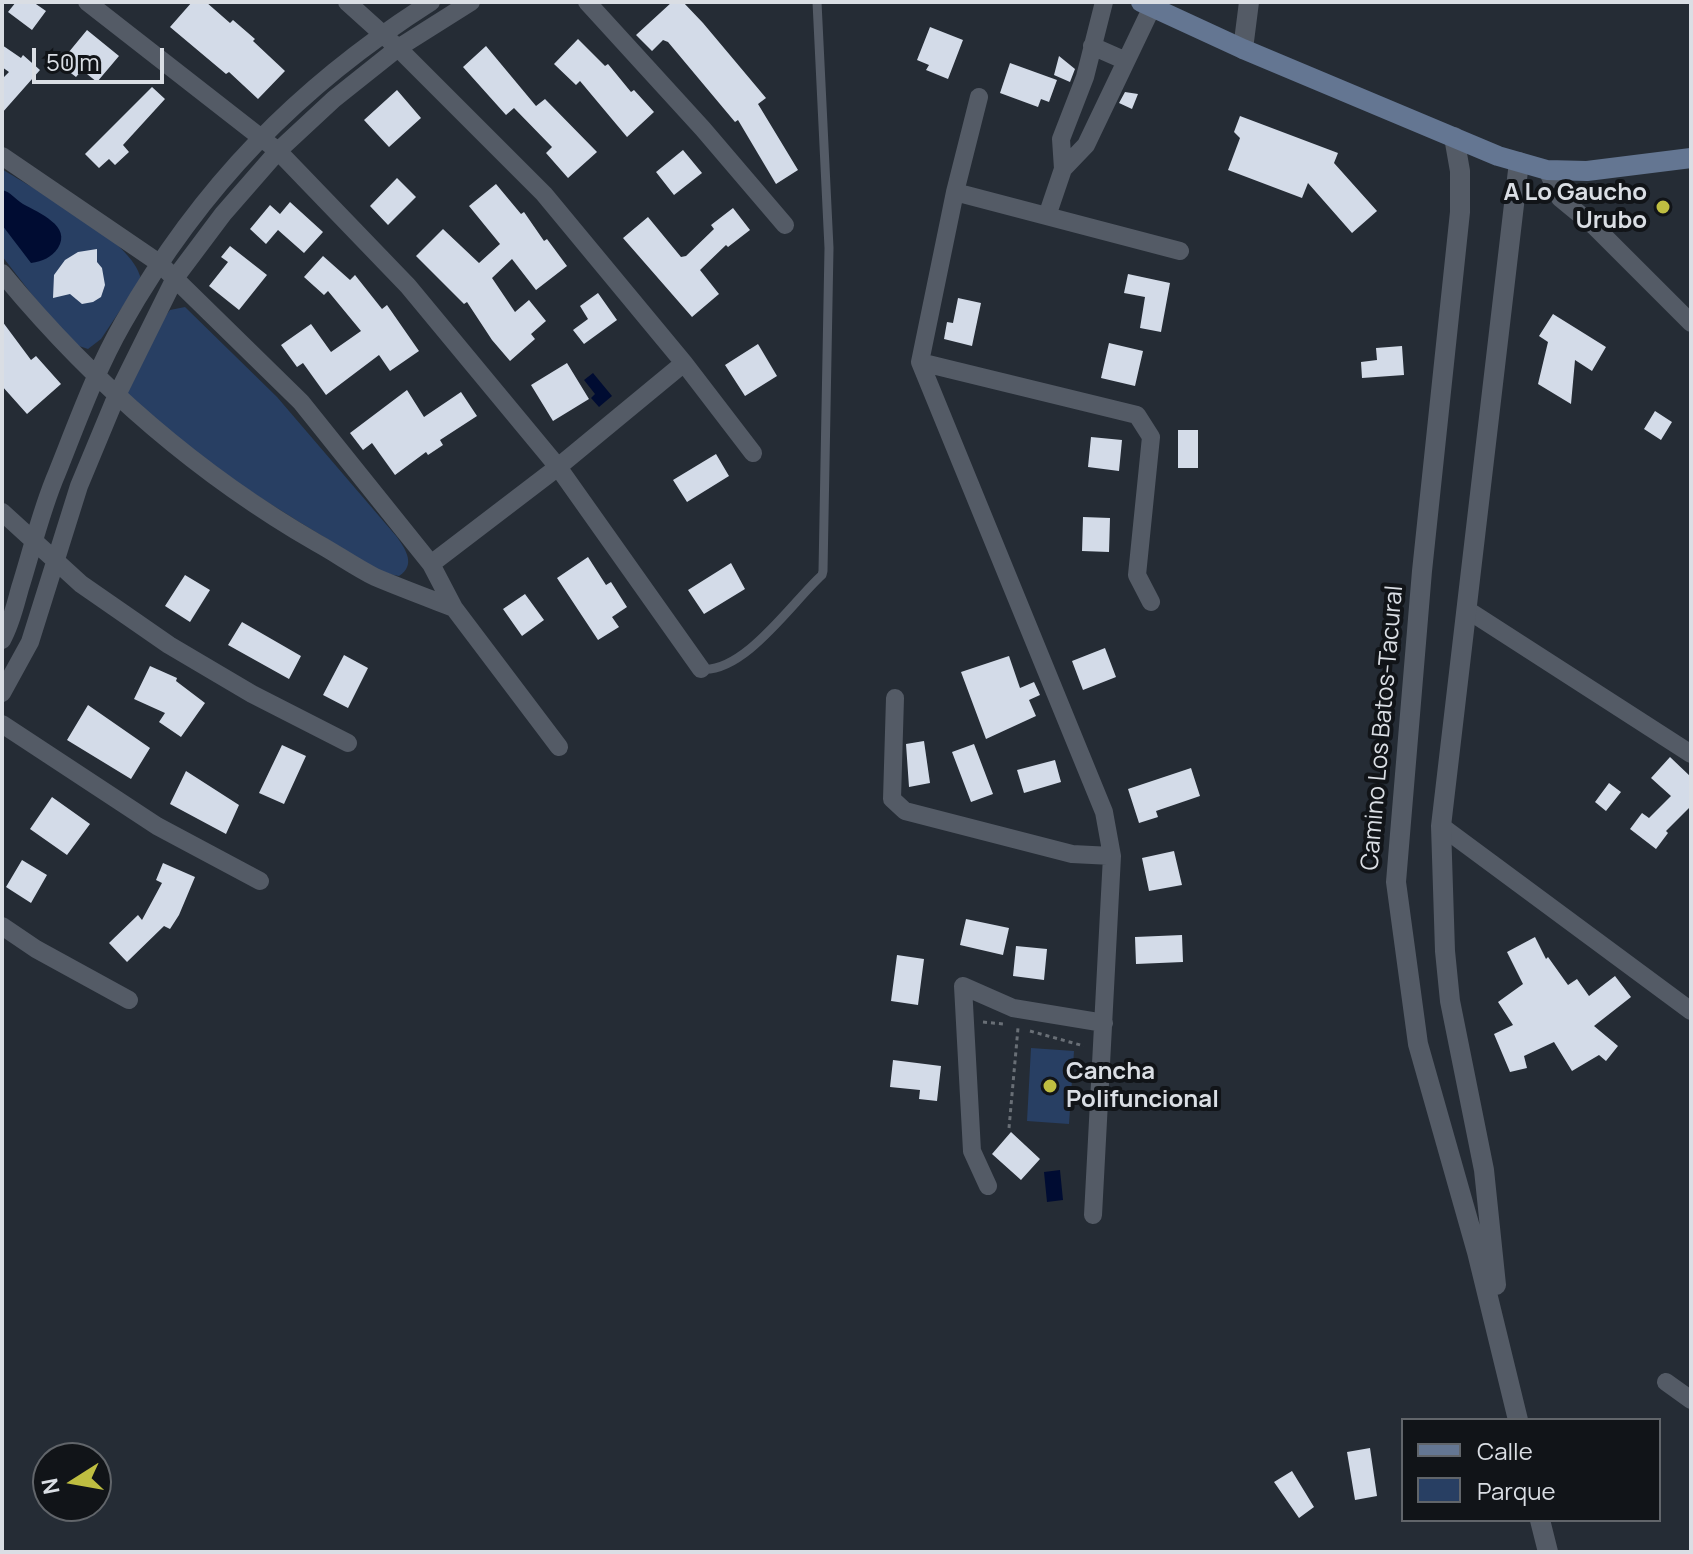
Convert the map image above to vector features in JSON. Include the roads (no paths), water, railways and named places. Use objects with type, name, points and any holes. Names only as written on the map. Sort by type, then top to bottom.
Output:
[{"type":"main road","points":[[1147,4],[1243,49],[1454,137],[1547,170],[1587,171],[1691,158]]},
{"type":"street","points":[[87,2],[278,151],[408,286],[558,467],[701,669]]},
{"type":"street","points":[[347,2],[398,48],[544,194],[684,363],[753,453]]},
{"type":"street","points":[[2,640],[55,478],[97,377],[121,325],[159,263],[205,200],[261,137],[319,82],[382,33],[431,2]]},
{"type":"street","points":[[2,693],[30,642],[79,486],[116,397],[175,278],[223,214],[278,151],[334,99],[398,48],[471,2]]},
{"type":"street","points":[[587,2],[703,129],[785,225]]},
{"type":"street","points":[[1047,216],[1063,169],[1061,139],[1085,77],[1104,2]]},
{"type":"street","points":[[1243,49],[1249,2]]},
{"type":"street","points":[[1063,169],[1086,145],[1126,61],[1147,4]]},
{"type":"street","points":[[1092,46],[1126,61]]},
{"type":"street","points":[[979,97],[955,192],[920,362],[1104,812],[1112,856],[1093,1215]]},
{"type":"street","name":"Camino Los Batos-Tacural","points":[[1454,137],[1460,171],[1460,212],[1422,571],[1396,882],[1418,1044],[1477,1252],[1518,1418]]},
{"type":"street","points":[[2,156],[159,263],[301,402],[431,564],[454,608],[559,747]]},
{"type":"street","name":"Camino Los Batos-Tacural","points":[[1504,1361],[1484,1170],[1450,1001],[1445,951],[1441,826],[1519,162]]},
{"type":"street","points":[[1547,170],[1560,198],[1594,226],[1691,323]]},
{"type":"street","points":[[955,192],[1180,251]]},
{"type":"street","points":[[2,273],[42,321],[116,397],[179,450],[269,515],[374,576],[454,608]]},
{"type":"street","points":[[920,362],[1137,415],[1151,437],[1137,575],[1151,602]]},
{"type":"street","points":[[431,564],[558,467],[684,363]]},
{"type":"street","points":[[2,512],[81,584],[169,645],[252,694],[348,743]]},
{"type":"street","points":[[1466,609],[1691,754]]},
{"type":"street","points":[[895,698],[892,799],[905,811],[1072,854],[1112,856]]},
{"type":"street","points":[[2,724],[157,826],[260,881]]},
{"type":"street","points":[[1441,826],[1691,1011]]},
{"type":"street","points":[[2,926],[36,949],[129,1000]]},
{"type":"street","points":[[988,1186],[972,1151],[963,986],[1019,1019],[1104,1023]]},
{"type":"street","points":[[1666,1382],[1691,1400]]},
{"type":"street","points":[[1540,1522],[1548,1552]]},
{"type":"lane","points":[[701,669],[732,663],[753,646],[823,571],[829,248],[817,2]]},
{"type":"place","name":"A Lo Gaucho Urubo","points":[[1663,207]]},
{"type":"place","name":"Cancha Polifuncional","points":[[1050,1086]]}]
